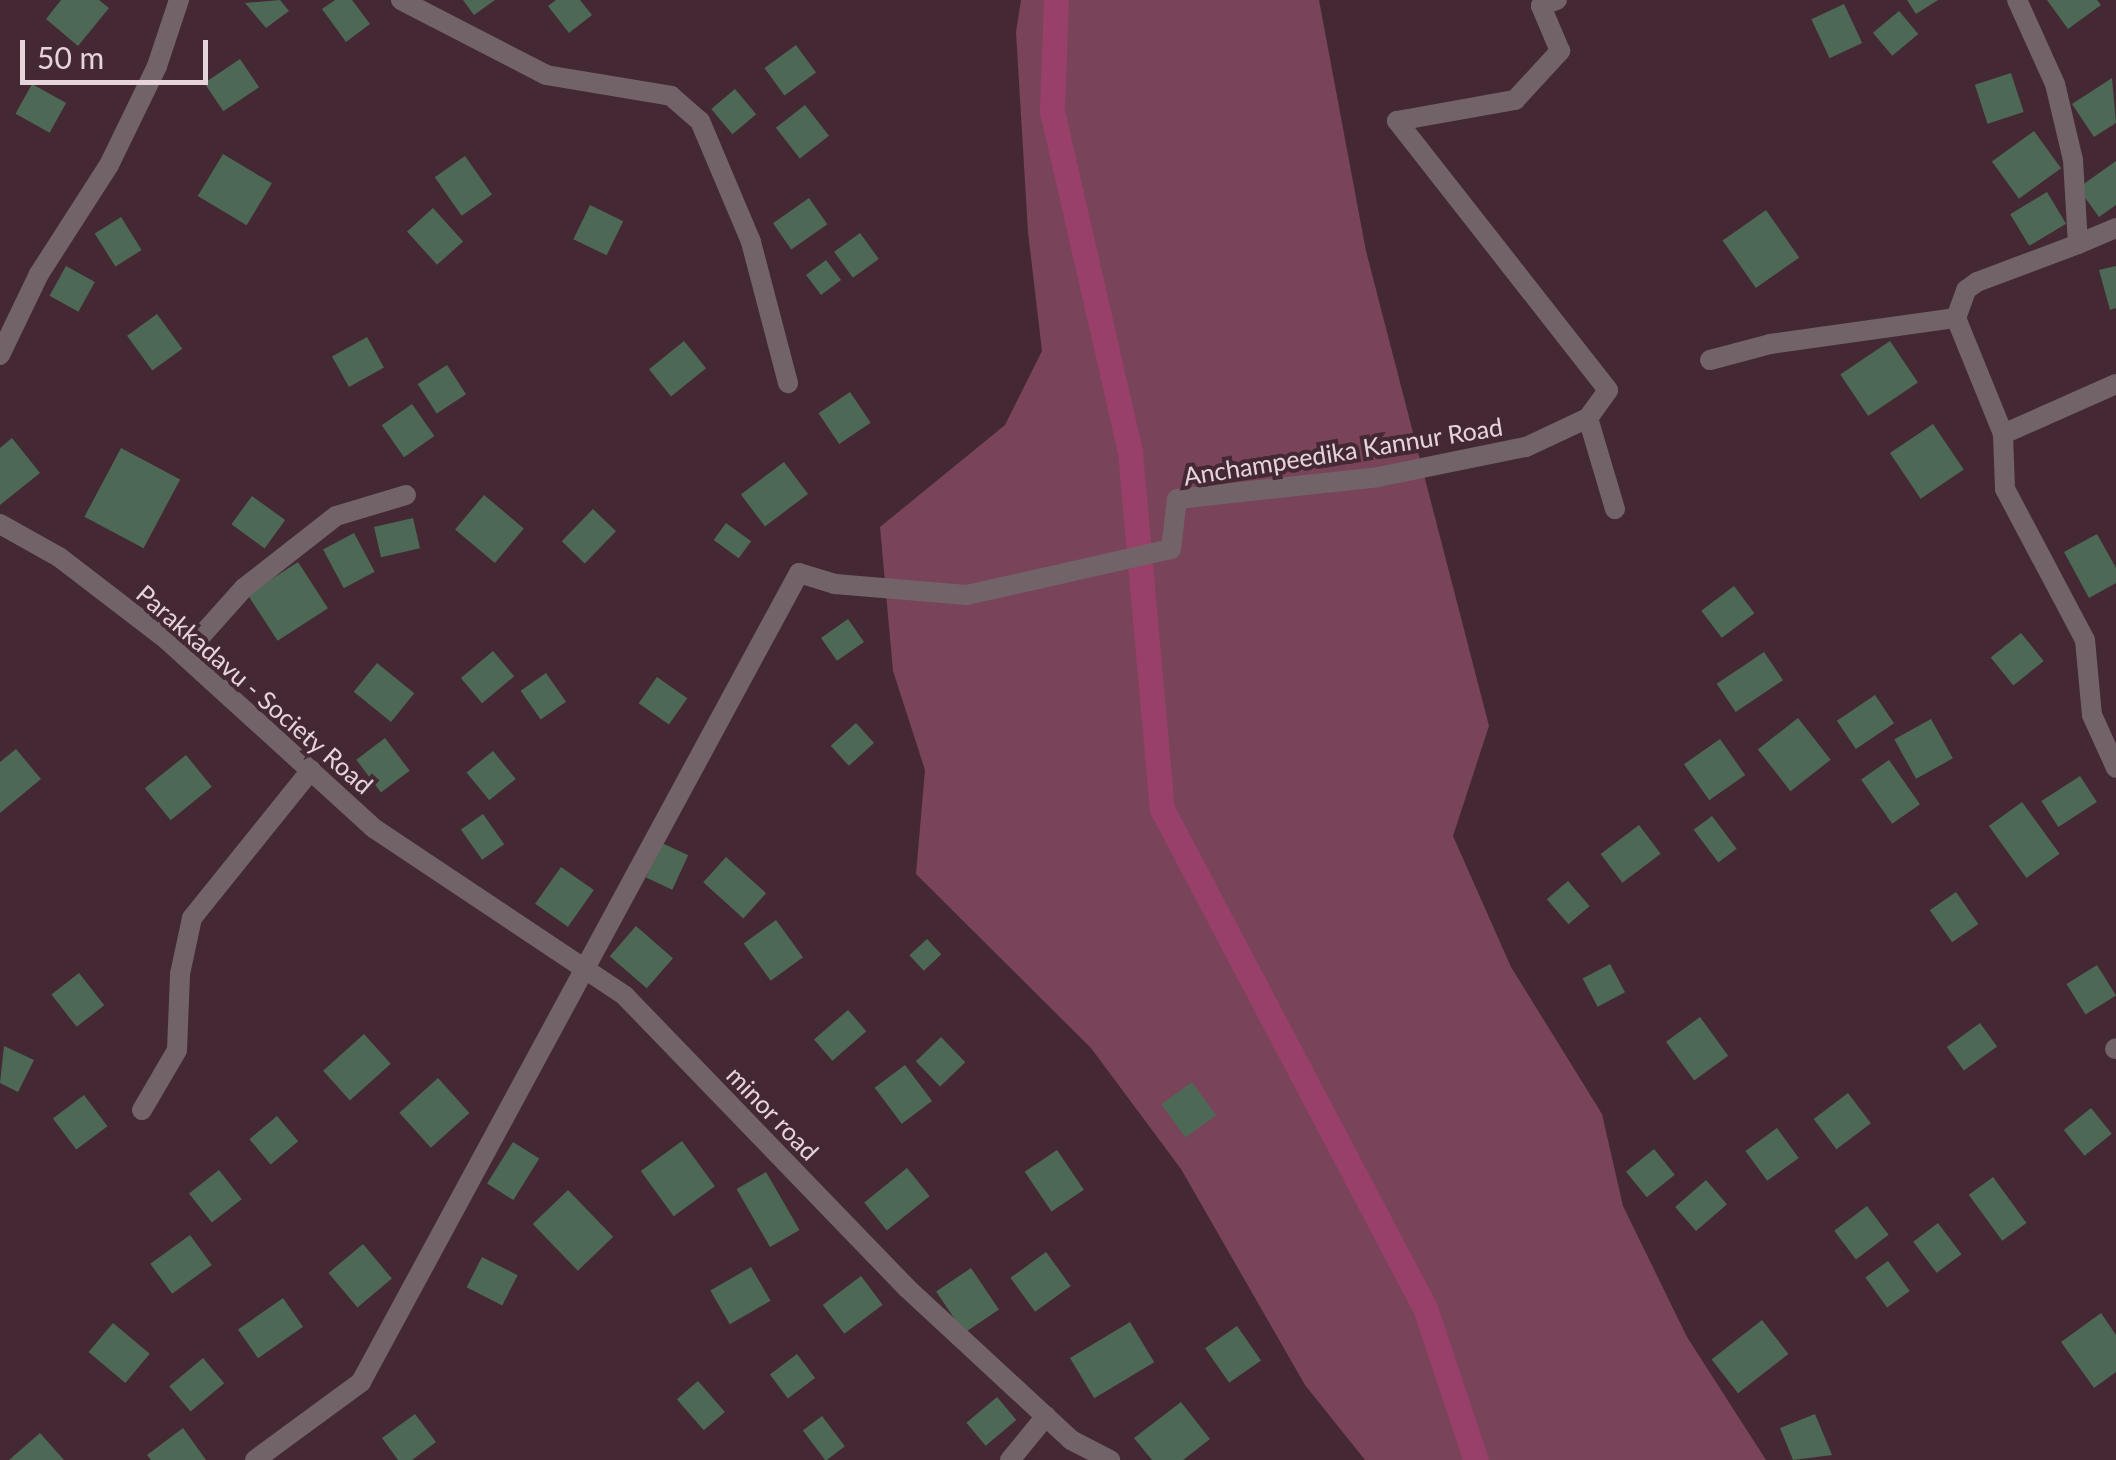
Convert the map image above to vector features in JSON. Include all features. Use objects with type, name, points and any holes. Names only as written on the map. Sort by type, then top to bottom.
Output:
[{"type":"street","points":[[0,356],[39,274],[109,165],[158,66],[180,0]]},
{"type":"street","points":[[401,0],[546,76],[670,96],[700,122],[750,242],[788,383]]},
{"type":"street","points":[[1557,0],[1541,6],[1560,51],[1515,100],[1397,121],[1608,390],[1588,418],[1615,509]]},
{"type":"street","points":[[2017,0],[2055,84],[2073,160],[2078,244]]},
{"type":"street","points":[[2116,228],[1976,282],[1966,290],[1956,318],[2003,434],[2006,489],[2085,640],[2092,715],[2116,768]]},
{"type":"street","points":[[1710,360],[1770,344],[1956,318]]},
{"type":"street","points":[[2003,434],[2116,384]]},
{"type":"street","name":"Anchampeedika Kannur Road","points":[[581,966],[798,573],[835,584],[967,595],[1171,549],[1177,500],[1378,477],[1526,448],[1588,418]]},
{"type":"street","points":[[184,655],[244,588],[336,516],[406,495]]},
{"type":"street","name":"Parakkadavu - Society Road","points":[[0,524],[60,557],[184,655],[376,829]]},
{"type":"street","points":[[142,1110],[176,1050],[180,974],[192,918],[310,770]]},
{"type":"street","name":"minor road","points":[[376,829],[624,996],[907,1288],[1071,1440],[1110,1460]]},
{"type":"street","points":[[256,1460],[362,1382],[581,966]]},
{"type":"street","points":[[1010,1460],[1046,1416]]},
{"type":"shaded area","points":[[1021,0],[1319,0],[1366,251],[1489,726],[1453,836],[1511,967],[1602,1114],[1623,1206],[1687,1337],[1766,1460],[1365,1460],[1305,1385],[1181,1169],[1091,1048],[916,874],[925,770],[893,671],[880,527],[1005,425],[1042,351],[1028,232],[1016,32]]},
{"type":"building","points":[[61,0],[99,0],[109,8],[78,46],[46,19]]},
{"type":"building","points":[[280,0],[289,11],[266,28],[245,3]]},
{"type":"building","points":[[335,0],[352,0],[370,24],[346,42],[322,9]]},
{"type":"building","points":[[463,0],[495,0],[474,15]]},
{"type":"building","points":[[556,0],[580,0],[592,15],[569,33],[548,6]]},
{"type":"building","points":[[1907,0],[1938,0],[1916,14]]},
{"type":"building","points":[[2047,0],[2097,0],[2101,5],[2068,29]]},
{"type":"building","points":[[1844,4],[1862,43],[1830,58],[1811,19]]},
{"type":"building","points":[[1899,11],[1918,34],[1892,56],[1873,33]]},
{"type":"building","points":[[796,45],[816,73],[784,95],[764,68]]},
{"type":"building","points":[[240,59],[259,87],[223,111],[204,83]]},
{"type":"building","points":[[2011,73],[2024,112],[1988,124],[1975,85]]},
{"type":"building","points":[[2112,78],[2116,123],[2094,137],[2072,104]]},
{"type":"building","points":[[32,84],[66,103],[50,133],[16,114]]},
{"type":"building","points":[[735,89],[756,114],[732,134],[711,109]]},
{"type":"building","points":[[805,105],[829,136],[800,159],[776,128]]},
{"type":"building","points":[[2034,131],[2061,168],[2019,199],[1992,162]]},
{"type":"building","points":[[223,154],[272,183],[247,225],[198,196]]},
{"type":"building","points":[[465,156],[492,195],[462,216],[435,177]]},
{"type":"building","points":[[2116,161],[2116,205],[2099,217],[2078,188]]},
{"type":"building","points":[[2047,192],[2066,224],[2029,246],[2010,214]]},
{"type":"building","points":[[809,198],[827,224],[791,249],[773,223]]},
{"type":"building","points":[[590,205],[623,221],[607,255],[573,239]]},
{"type":"building","points":[[433,208],[463,241],[437,265],[407,231]]},
{"type":"building","points":[[1766,210],[1799,258],[1756,288],[1723,240]]},
{"type":"building","points":[[121,217],[142,250],[115,267],[95,233]]},
{"type":"building","points":[[860,233],[879,259],[853,278],[834,252]]},
{"type":"building","points":[[826,260],[841,280],[821,295],[806,275]]},
{"type":"building","points":[[66,266],[95,282],[78,312],[50,296]]},
{"type":"building","points":[[2116,266],[2116,308],[2110,310],[2099,270]]},
{"type":"building","points":[[157,314],[182,349],[152,371],[127,336]]},
{"type":"building","points":[[367,337],[384,368],[349,387],[332,356]]},
{"type":"building","points":[[684,341],[706,368],[671,397],[649,369]]},
{"type":"building","points":[[1890,341],[1918,382],[1868,416],[1840,375]]},
{"type":"building","points":[[447,365],[466,394],[437,413],[418,384]]},
{"type":"building","points":[[850,392],[871,423],[839,444],[818,413]]},
{"type":"building","points":[[412,404],[434,436],[404,457],[382,425]]},
{"type":"building","points":[[1933,424],[1964,470],[1921,499],[1890,453]]},
{"type":"building","points":[[12,438],[40,473],[0,505],[0,448]]},
{"type":"building","points":[[121,448],[180,479],[144,548],[84,517]]},
{"type":"building","points":[[784,462],[808,494],[765,526],[741,494]]},
{"type":"building","points":[[484,495],[524,528],[495,563],[455,529]]},
{"type":"building","points":[[252,496],[285,520],[265,548],[231,524]]},
{"type":"building","points":[[593,509],[616,531],[585,564],[562,541]]},
{"type":"building","points":[[413,518],[420,548],[381,557],[374,527]]},
{"type":"building","points":[[726,523],[751,541],[739,558],[714,540]]},
{"type":"building","points":[[354,533],[375,572],[344,588],[323,549]]},
{"type":"building","points":[[2097,534],[2116,568],[2116,583],[2089,598],[2064,552]]},
{"type":"building","points":[[298,562],[328,608],[278,641],[248,595]]},
{"type":"building","points":[[1734,586],[1754,613],[1722,638],[1701,611]]},
{"type":"building","points":[[848,619],[864,642],[837,661],[821,638]]},
{"type":"building","points":[[2021,633],[2044,661],[2013,686],[1991,658]]},
{"type":"building","points":[[493,651],[514,676],[482,703],[461,678]]},
{"type":"building","points":[[1764,652],[1783,680],[1736,712],[1717,684]]},
{"type":"building","points":[[377,663],[414,693],[391,722],[354,692]]},
{"type":"building","points":[[546,673],[566,702],[541,719],[521,691]]},
{"type":"building","points":[[657,677],[687,698],[669,724],[639,703]]},
{"type":"building","points":[[1875,695],[1894,723],[1856,749],[1837,721]]},
{"type":"building","points":[[1798,718],[1831,760],[1790,791],[1758,749]]},
{"type":"building","points":[[1931,719],[1953,758],[1916,779],[1894,739]]},
{"type":"building","points":[[856,723],[874,743],[849,766],[831,746]]},
{"type":"building","points":[[385,738],[410,771],[381,792],[356,760]]},
{"type":"building","points":[[1720,739],[1745,775],[1709,800],[1684,764]]},
{"type":"building","points":[[16,749],[41,779],[0,813],[0,762]]},
{"type":"building","points":[[493,751],[516,779],[489,800],[467,772]]},
{"type":"building","points":[[186,755],[212,787],[171,820],[145,788]]},
{"type":"building","points":[[1889,760],[1920,804],[1892,824],[1861,780]]},
{"type":"building","points":[[2080,776],[2097,802],[2058,827],[2041,801]]},
{"type":"building","points":[[2022,802],[2060,854],[2026,878],[1989,826]]},
{"type":"building","points":[[483,814],[504,844],[482,860],[461,829]]},
{"type":"building","points":[[1712,816],[1737,849],[1718,863],[1694,830]]},
{"type":"building","points":[[1639,825],[1661,854],[1622,883],[1601,854]]},
{"type":"building","points":[[662,843],[688,855],[672,890],[646,877]]},
{"type":"building","points":[[726,857],[766,893],[743,918],[703,882]]},
{"type":"building","points":[[561,867],[594,890],[568,927],[535,904]]},
{"type":"building","points":[[1568,881],[1590,906],[1569,924],[1547,899]]},
{"type":"building","points":[[1956,892],[1978,924],[1952,942],[1930,910]]},
{"type":"building","points":[[776,920],[803,957],[771,981],[744,944]]},
{"type":"building","points":[[636,926],[673,958],[647,988],[610,956]]},
{"type":"building","points":[[927,939],[941,954],[924,971],[909,955]]},
{"type":"building","points":[[1610,964],[1625,992],[1598,1007],[1583,979]]},
{"type":"building","points":[[2097,965],[2116,996],[2086,1015],[2066,984]]},
{"type":"building","points":[[79,973],[104,1005],[77,1027],[51,995]]},
{"type":"building","points":[[848,1010],[866,1031],[832,1061],[814,1040]]},
{"type":"building","points":[[1700,1017],[1728,1056],[1694,1081],[1666,1042]]},
{"type":"building","points":[[1980,1023],[1997,1046],[1964,1071],[1947,1047]]},
{"type":"building","points":[[364,1034],[391,1064],[350,1101],[323,1071]]},
{"type":"building","points":[[941,1037],[965,1062],[940,1086],[916,1061]]},
{"type":"building","points":[[4,1046],[34,1060],[18,1092],[0,1083]]},
{"type":"building","points":[[905,1065],[932,1101],[902,1124],[875,1088]]},
{"type":"building","points":[[438,1078],[469,1113],[431,1148],[399,1113]]},
{"type":"building","points":[[1192,1082],[1216,1115],[1185,1138],[1161,1104]]},
{"type":"building","points":[[1848,1093],[1871,1123],[1837,1149],[1814,1119]]},
{"type":"building","points":[[84,1095],[107,1126],[76,1150],[53,1118]]},
{"type":"building","points":[[2091,1108],[2112,1134],[2085,1156],[2064,1130]]},
{"type":"building","points":[[277,1116],[298,1141],[271,1164],[249,1139]]},
{"type":"building","points":[[1777,1128],[1799,1158],[1767,1181],[1745,1151]]},
{"type":"building","points":[[682,1141],[715,1186],[674,1216],[641,1171]]},
{"type":"building","points":[[513,1142],[539,1158],[513,1200],[487,1184]]},
{"type":"building","points":[[1654,1149],[1675,1175],[1647,1197],[1626,1172]]},
{"type":"building","points":[[1057,1150],[1084,1190],[1052,1212],[1025,1172]]},
{"type":"building","points":[[907,1168],[930,1196],[887,1231],[864,1203]]},
{"type":"building","points":[[219,1170],[242,1199],[212,1223],[189,1193]]},
{"type":"building","points":[[766,1172],[800,1230],[770,1247],[737,1189]]},
{"type":"building","points":[[1993,1177],[2027,1223],[2002,1241],[1969,1195]]},
{"type":"building","points":[[1706,1180],[1727,1204],[1696,1231],[1675,1207]]},
{"type":"building","points":[[568,1190],[613,1237],[578,1271],[533,1224]]},
{"type":"building","points":[[1867,1206],[1889,1235],[1856,1259],[1834,1231]]},
{"type":"building","points":[[1938,1223],[1961,1254],[1937,1273],[1913,1242]]},
{"type":"building","points":[[190,1235],[212,1265],[172,1294],[150,1264]]},
{"type":"building","points":[[363,1244],[392,1278],[357,1307],[329,1273]]},
{"type":"building","points":[[1046,1252],[1071,1286],[1035,1312],[1010,1278]]},
{"type":"building","points":[[482,1257],[518,1275],[502,1305],[467,1287]]},
{"type":"building","points":[[1888,1261],[1910,1291],[1887,1307],[1865,1277]]},
{"type":"building","points":[[751,1267],[771,1301],[730,1324],[710,1290]]},
{"type":"building","points":[[971,1268],[999,1309],[964,1333],[936,1291]]},
{"type":"building","points":[[861,1276],[883,1305],[844,1334],[823,1305]]},
{"type":"building","points":[[283,1298],[303,1327],[258,1358],[238,1330]]},
{"type":"building","points":[[2101,1313],[2116,1335],[2116,1372],[2094,1388],[2061,1342]]},
{"type":"building","points":[[1762,1320],[1788,1354],[1738,1393],[1712,1359]]},
{"type":"building","points":[[1130,1322],[1154,1362],[1094,1398],[1070,1358]]},
{"type":"building","points":[[113,1323],[150,1354],[125,1383],[89,1352]]},
{"type":"building","points":[[1237,1326],[1261,1360],[1229,1383],[1205,1348]]},
{"type":"building","points":[[797,1354],[815,1378],[788,1398],[770,1374]]},
{"type":"building","points":[[203,1358],[224,1383],[191,1412],[169,1386]]},
{"type":"building","points":[[698,1381],[725,1412],[704,1430],[677,1399]]},
{"type":"building","points":[[997,1397],[1016,1420],[986,1446],[966,1423]]},
{"type":"building","points":[[1181,1402],[1210,1439],[1183,1460],[1152,1460],[1134,1438]]},
{"type":"building","points":[[415,1414],[436,1442],[412,1460],[398,1460],[382,1438]]},
{"type":"building","points":[[1815,1414],[1832,1455],[1793,1460],[1780,1428]]},
{"type":"building","points":[[822,1416],[845,1446],[825,1460],[803,1430]]},
{"type":"building","points":[[183,1428],[206,1460],[151,1460],[147,1455]]},
{"type":"building","points":[[40,1433],[64,1460],[9,1460]]},
{"type":"waterway","points":[[1056,0],[1052,111],[1130,452],[1162,809],[1425,1308],[1476,1460]]}]
